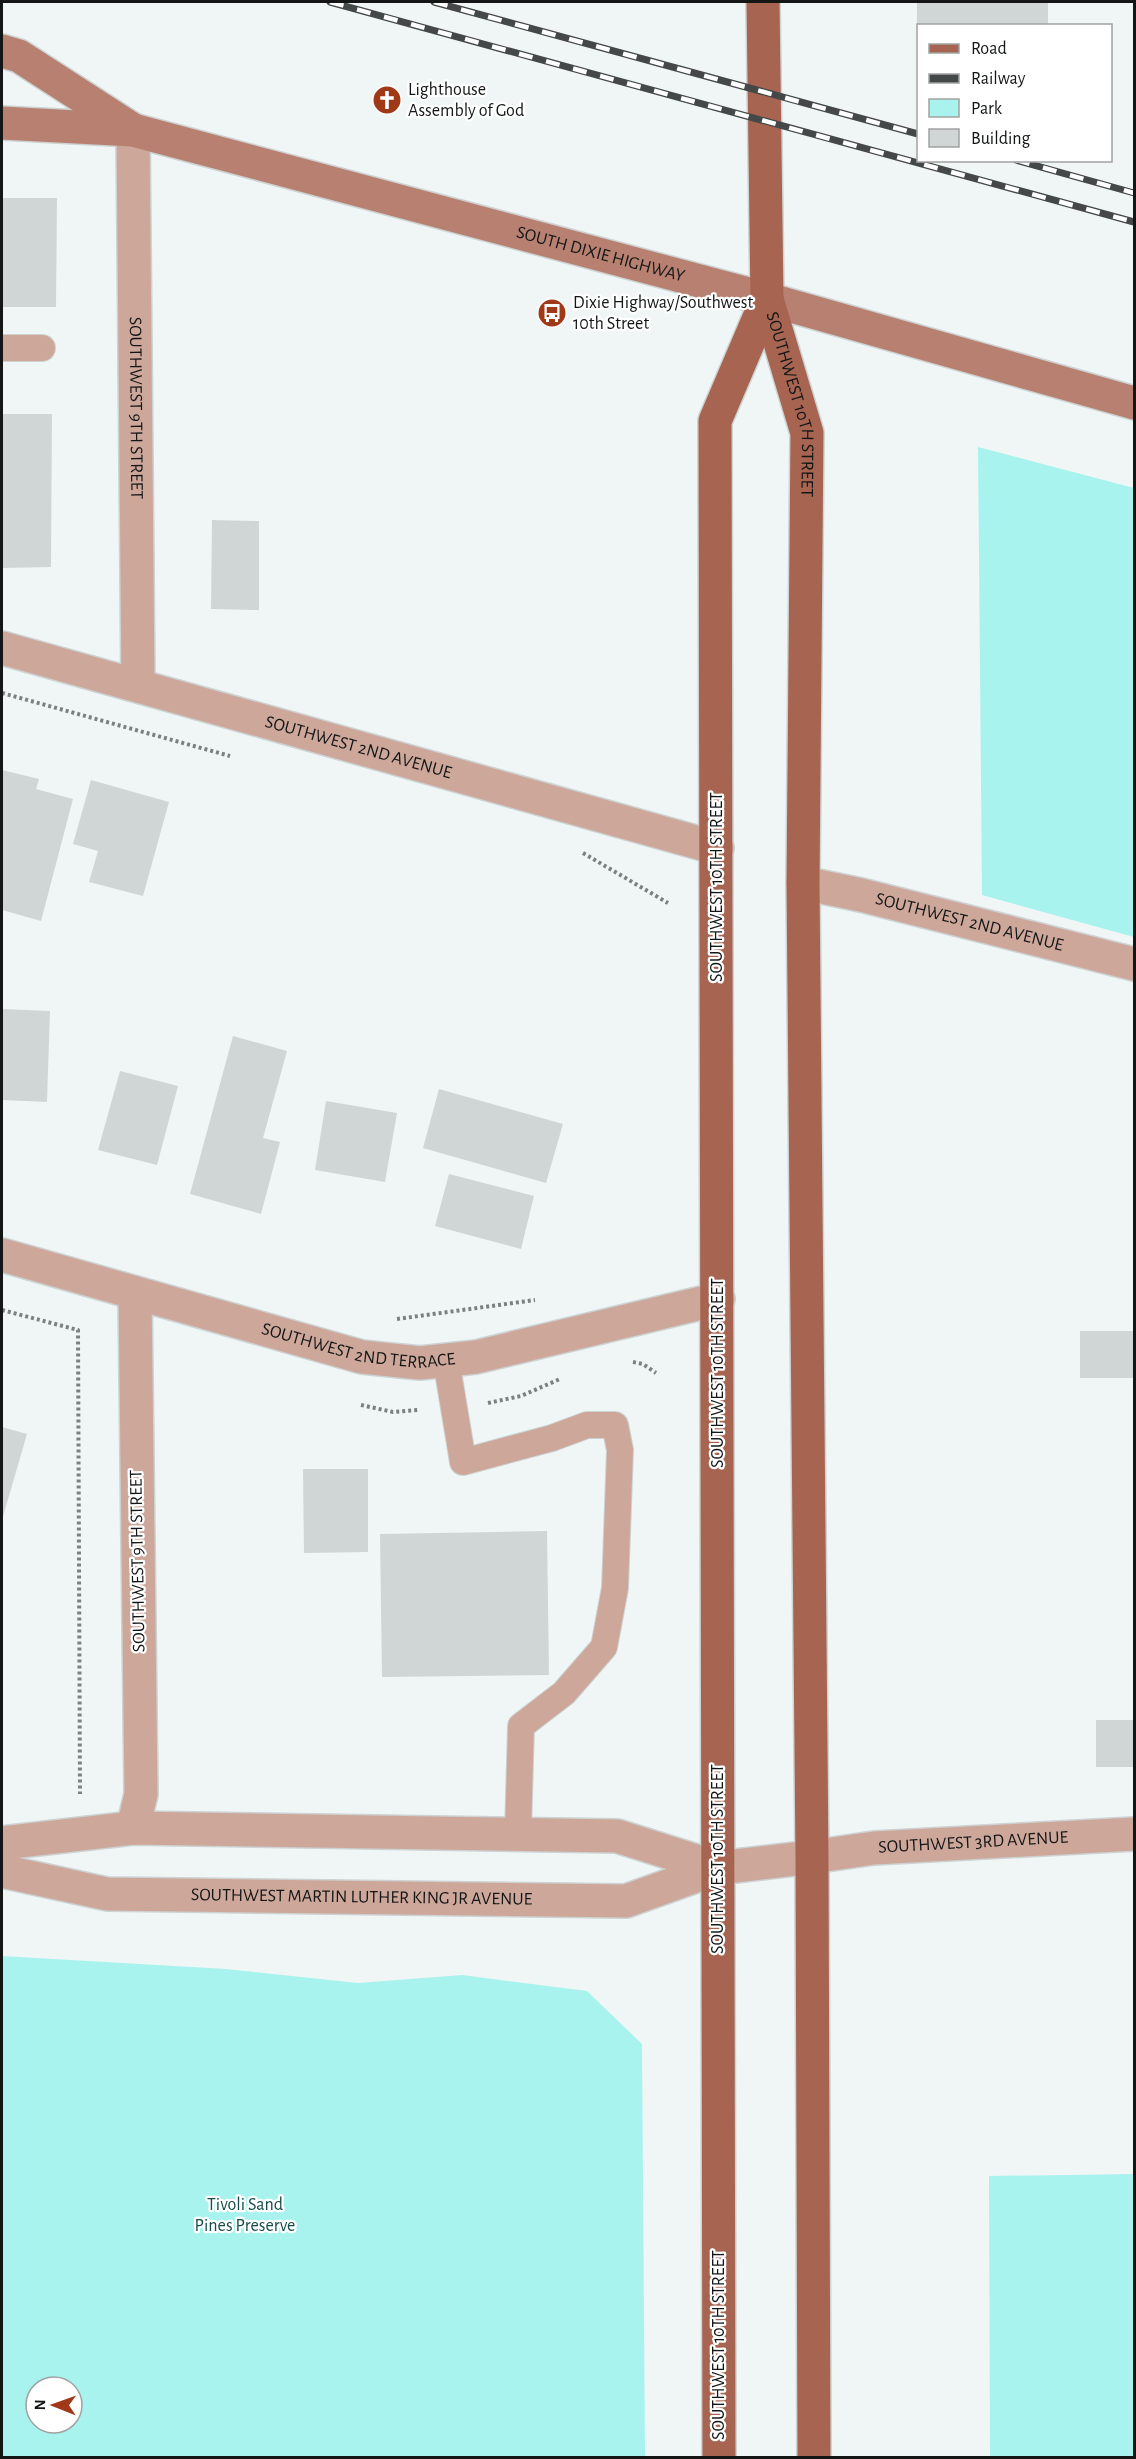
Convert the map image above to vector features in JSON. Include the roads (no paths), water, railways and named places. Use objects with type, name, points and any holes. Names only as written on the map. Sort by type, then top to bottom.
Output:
[{"type":"main road","name":"SOUTHWEST 10TH STREET","points":[[763,2],[767,299],[807,434],[803,883],[812,1857],[814,2457]]},
{"type":"main road","name":"SOUTH DIXIE HIGHWAY","points":[[2,51],[19,56],[133,130]]},
{"type":"main road","name":"SOUTH DIXIE HIGHWAY","points":[[2,123],[133,130],[767,299],[1134,403]]},
{"type":"main road","name":"SOUTHWEST 10TH STREET","points":[[719,2457],[715,421],[767,299]]},
{"type":"street","name":"SOUTHWEST 9TH STREET","points":[[133,130],[138,685]]},
{"type":"street","name":"SOUTHWEST 2ND AVENUE","points":[[2,648],[717,848]]},
{"type":"street","name":"SOUTHWEST 2ND AVENUE","points":[[803,883],[861,895],[1134,964]]},
{"type":"street","name":"SOUTHWEST 2ND TERRACE","points":[[2,1255],[362,1357],[420,1363],[476,1357],[718,1299]]},
{"type":"street","name":"SOUTHWEST 9TH STREET","points":[[133,1828],[141,1794],[135,1293]]},
{"type":"street","name":"SOUTHWEST MARTIN LUTHER KING JR AVENUE","points":[[2,1843],[133,1828],[617,1836],[718,1868]]},
{"type":"street","name":"SOUTHWEST 3RD AVENUE","points":[[812,1857],[874,1848],[1134,1834]]},
{"type":"street","name":"SOUTHWEST MARTIN LUTHER KING JR AVENUE","points":[[2,1871],[107,1894],[626,1901],[718,1868],[812,1857]]},
{"type":"lane","points":[[2,348],[42,348]]},
{"type":"lane","points":[[446,1360],[463,1462],[552,1438],[587,1425],[615,1425],[620,1450],[615,1588],[604,1647],[564,1693],[521,1726],[518,1833]]},
{"type":"railway","points":[[330,2],[1134,222]]},
{"type":"railway","points":[[434,2],[917,134]]},
{"type":"railway","points":[[1023,162],[1134,193]]},
{"type":"place","name":"Lighthouse Assembly of God","points":[[387,100]]},
{"type":"place","name":"Dixie Highway/Southwest 10th Street","points":[[552,313]]},
{"type":"park label","name":"Tivoli Sand Pines Preserve","points":[[245,2215]]}]
